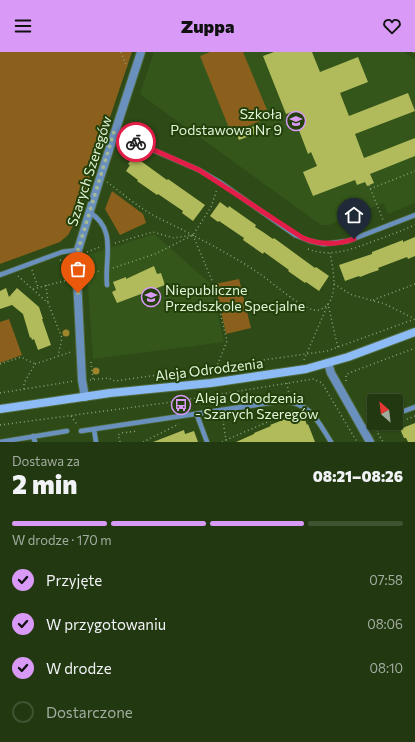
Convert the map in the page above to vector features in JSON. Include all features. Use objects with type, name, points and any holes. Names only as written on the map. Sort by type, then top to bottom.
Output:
[{"type":"street","name":"Szarych Szeregów","points":[[85,397],[82,380],[77,278],[89,212],[141,52]]},
{"type":"street","name":"Aleja Odrodzenia","points":[[0,409],[85,397],[211,383],[306,369],[328,364],[415,332]]},
{"type":"street","points":[[328,364],[331,373],[370,442]]},
{"type":"lane","points":[[114,132],[199,170],[295,235],[310,242],[324,244],[348,241],[415,215]]},
{"type":"lane","points":[[89,212],[95,215],[105,229],[108,245],[107,285]]},
{"type":"lane","points":[[0,275],[62,252],[82,252]]},
{"type":"lane","points":[[81,431],[278,402],[290,402],[300,405],[313,414],[331,442]]},
{"type":"lane","points":[[403,411],[415,407]]},
{"type":"lane","points":[[197,415],[207,442]]},
{"type":"lane","points":[[362,430],[367,427]]},
{"type":"lane","points":[[94,429],[96,442]]},
{"type":"lane","points":[[0,442],[67,431]]},
{"type":"lane","points":[[33,436],[35,442]]},
{"type":"path","points":[[121,52],[127,68],[133,75]]},
{"type":"path","points":[[370,189],[415,171]]},
{"type":"path","points":[[106,181],[144,210],[210,244],[260,274],[312,311],[318,311],[328,304]]},
{"type":"path","points":[[369,185],[377,205]]},
{"type":"path","points":[[84,271],[86,274],[107,270],[155,254],[193,235],[211,207],[218,187]]},
{"type":"path","points":[[82,252],[153,232],[174,238],[193,235]]},
{"type":"path","points":[[193,235],[213,283],[226,341],[217,366]]},
{"type":"path","points":[[304,360],[334,289],[330,253]]},
{"type":"path","points":[[55,260],[63,261],[70,269]]},
{"type":"path","points":[[26,270],[32,268],[38,287]]},
{"type":"path","points":[[21,272],[15,274],[48,303]]},
{"type":"path","points":[[32,289],[70,279]]},
{"type":"path","points":[[334,284],[352,295],[385,304],[414,319]]},
{"type":"path","points":[[373,300],[415,284]]},
{"type":"path","points":[[46,285],[48,303],[62,338],[58,356]]},
{"type":"path","points":[[328,304],[338,348]]},
{"type":"path","points":[[0,393],[82,380],[108,378],[114,381],[327,352],[414,319]]},
{"type":"path","points":[[346,381],[346,374],[415,348]]},
{"type":"path","points":[[24,389],[24,383],[35,364],[73,351]]},
{"type":"path","points":[[0,364],[21,357],[35,364]]},
{"type":"path","points":[[90,358],[94,379]]},
{"type":"path","points":[[0,425],[165,403],[313,379],[322,383],[358,442]]},
{"type":"path","points":[[222,442],[292,411],[297,411]]},
{"type":"path","points":[[226,440],[223,421],[225,417],[232,416]]},
{"type":"path","points":[[383,442],[377,432],[415,416]]},
{"type":"path","points":[[172,425],[183,423]]},
{"type":"path","points":[[143,442],[179,424]]},
{"type":"path","points":[[120,442],[118,435],[121,433],[142,430]]},
{"type":"shaded area","points":[[0,52],[132,52],[74,224],[68,235],[60,242],[0,264]]},
{"type":"shaded area","name":"Szkoła Podstawowa Nr 9","points":[[154,52],[405,52],[415,60],[415,203],[388,214],[383,203],[329,225],[321,225],[140,94]]},
{"type":"shaded area","points":[[210,52],[243,52],[270,117],[231,133],[200,56]]},
{"type":"shaded area","points":[[112,191],[143,214],[146,223],[120,235],[105,209]]},
{"type":"shaded area","name":"Niepubliczne Przedszkole Specjalne","points":[[154,234],[211,284],[224,342],[93,359],[87,274],[88,255]]},
{"type":"shaded area","points":[[239,279],[251,328],[226,334],[215,284]]},
{"type":"shaded area","points":[[9,319],[22,355],[0,363],[0,322]]},
{"type":"building","points":[[274,52],[312,52],[320,72],[358,57],[368,82],[340,93],[349,116],[408,93],[415,111],[355,134],[364,158],[415,138],[415,156],[370,174],[374,183],[367,186],[365,182],[357,185],[355,180],[313,196],[303,172],[317,166],[311,152],[308,154],[292,112],[286,114],[263,56]]},
{"type":"building","points":[[257,125],[260,132],[239,140],[236,133]]},
{"type":"building","points":[[134,156],[205,205],[193,221],[182,213],[183,211],[137,181],[138,180],[126,171],[130,165],[128,164]]},
{"type":"building","points":[[220,202],[228,208],[229,206],[256,225],[255,227],[273,239],[274,238],[315,268],[316,267],[329,276],[319,291],[306,282],[305,283],[264,252],[263,254],[243,240],[244,238],[210,216]]},
{"type":"building","points":[[415,237],[415,256],[408,259],[407,257],[378,268],[379,270],[345,281],[339,265],[372,254],[372,252],[403,240],[403,242]]},
{"type":"building","points":[[154,266],[157,274],[161,273],[165,285],[117,303],[112,292],[116,290],[113,282],[126,277],[126,279]]},
{"type":"building","points":[[6,288],[9,297],[17,288],[39,307],[51,345],[38,350],[34,339],[32,340],[31,337],[30,338],[23,314],[12,305],[0,309],[0,291]]},
{"type":"building","points":[[293,416],[295,420],[304,417],[315,442],[236,442],[271,426],[270,425]]},
{"type":"building","points":[[415,423],[415,442],[408,442],[406,438],[404,438],[400,430],[403,430],[403,428]]},
{"type":"building","points":[[184,430],[185,434],[194,431],[198,442],[153,442]]},
{"type":"way so far","points":[[78,293],[78,250],[114,132],[136,142]]},
{"type":"place","name":"Szkoła Podstawowa Nr 9","points":[[296,121]]},
{"type":"place","name":"Niepubliczne Przedszkole Specjalne","points":[[151,297]]},
{"type":"place","name":"Aleja Odrodzenia - Szarych Szeregów","points":[[181,405]]},
{"type":"route","points":[[136,142],[199,170],[221,183],[295,235],[310,242],[332,244],[354,239]]}]
